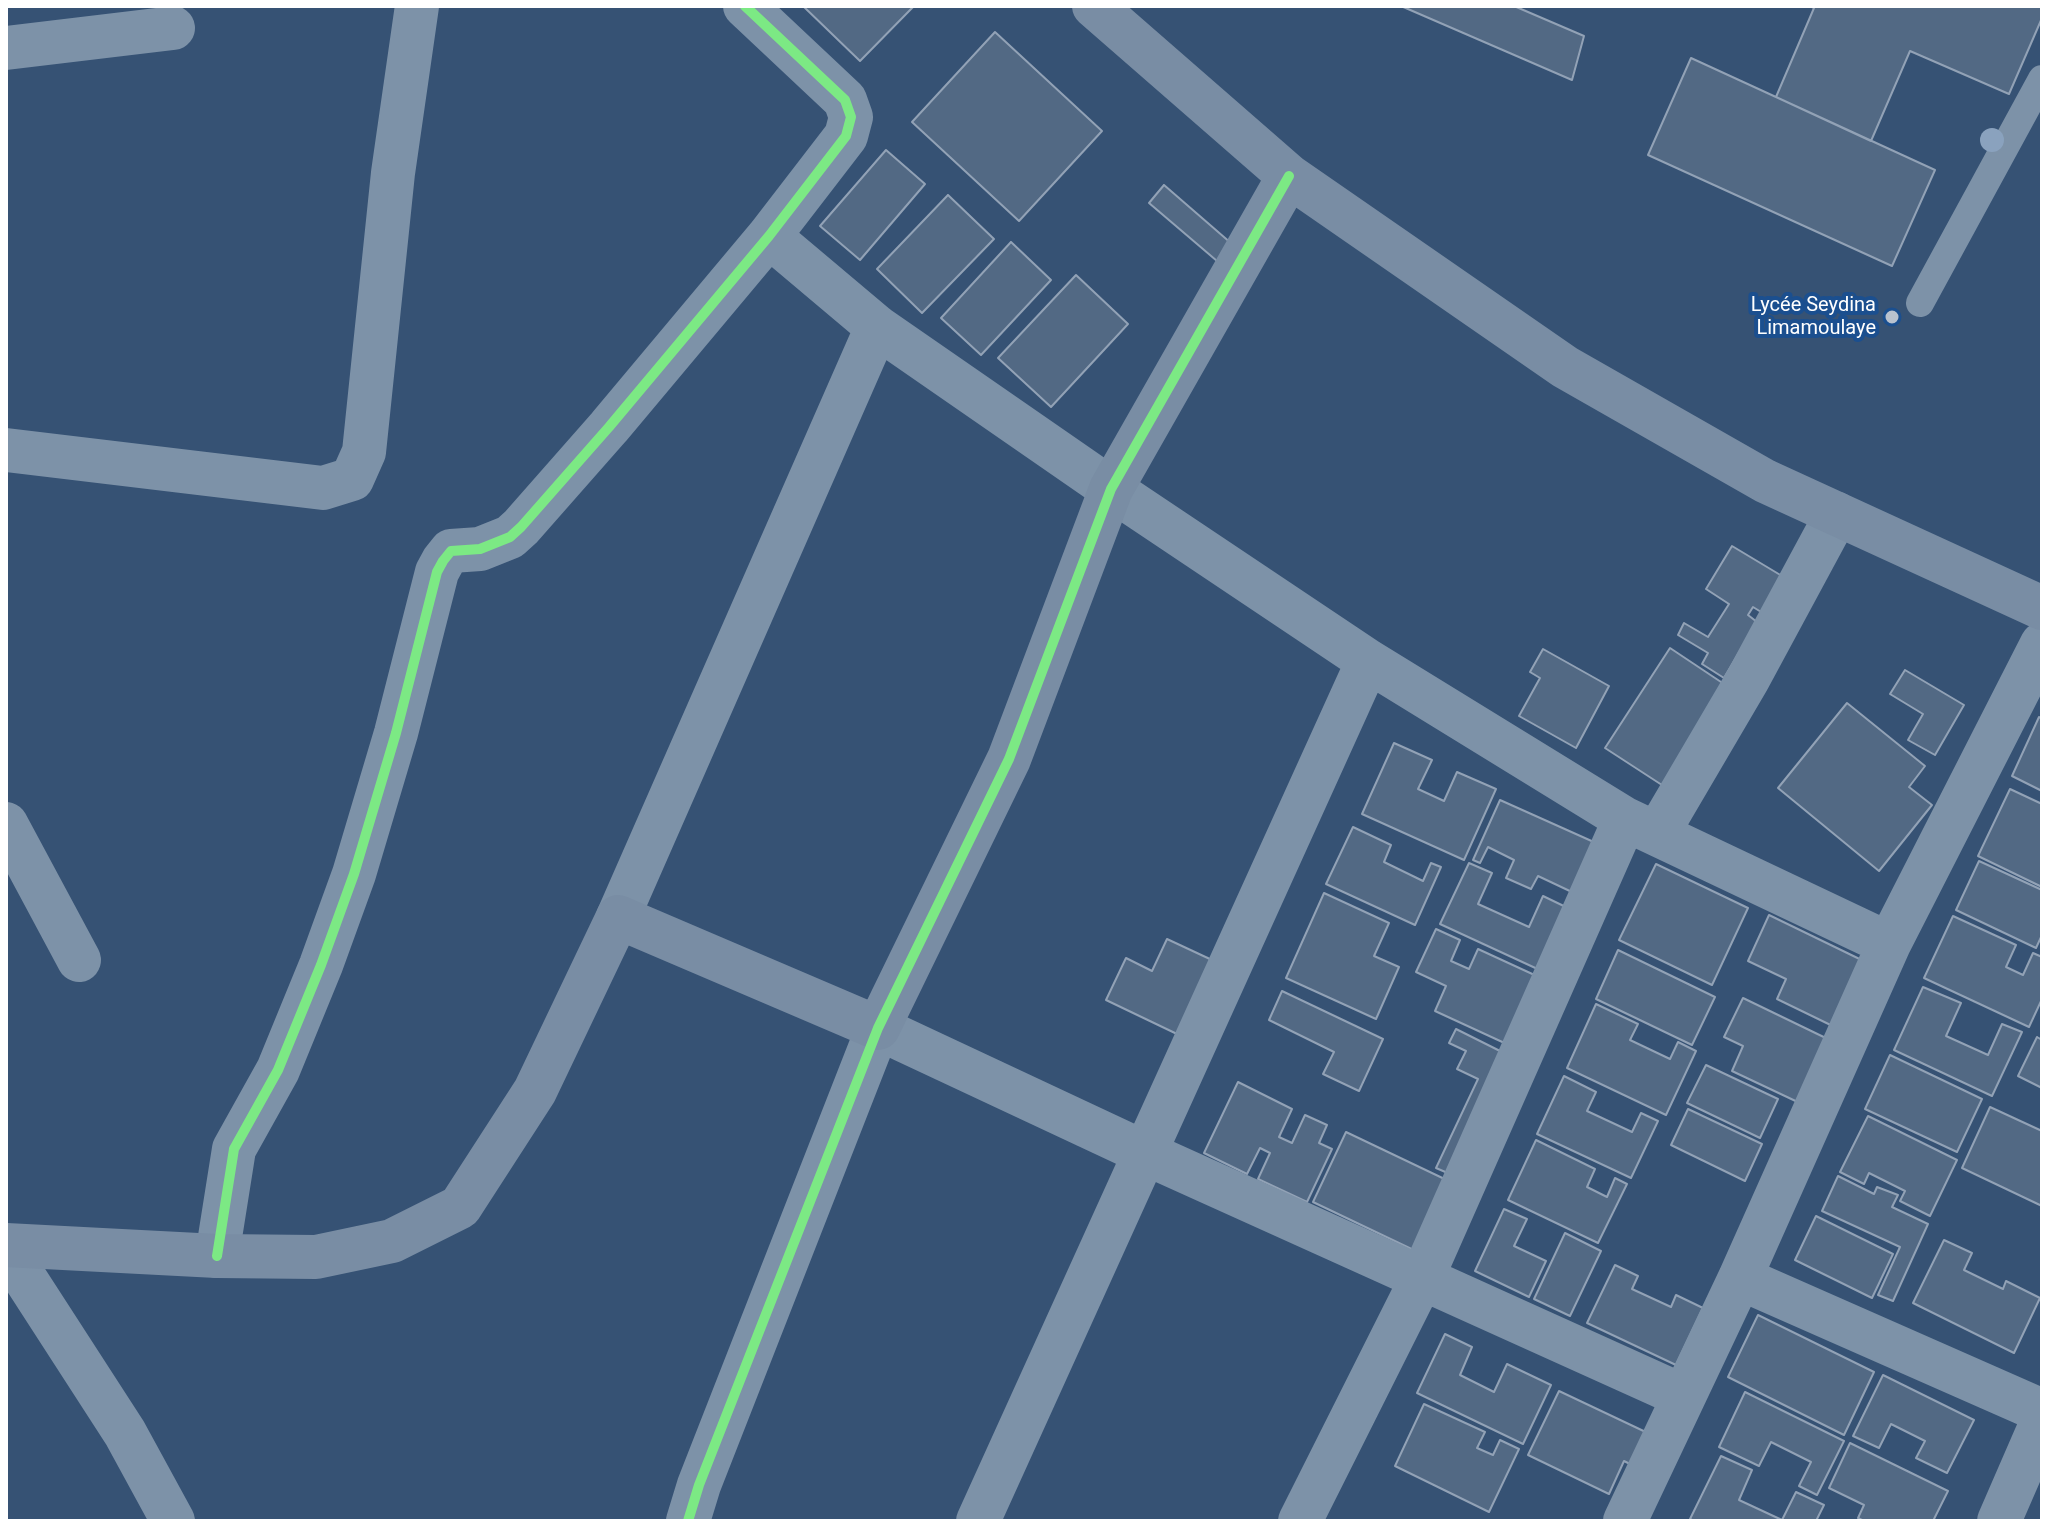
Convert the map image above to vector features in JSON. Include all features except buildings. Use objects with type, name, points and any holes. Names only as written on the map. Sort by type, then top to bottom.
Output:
[{"type":"street","points":[[6,450],[323,488],[352,479],[364,452],[393,173],[417,6]]},
{"type":"street","points":[[217,1256],[234,1149],[278,1070],[354,874],[396,733],[437,572],[443,561],[451,551],[480,549],[510,537],[609,427],[769,236],[846,136],[851,117],[845,100],[745,6]]},
{"type":"street","points":[[1094,6],[1289,176],[1565,367],[1765,481],[2042,608]]},
{"type":"street","points":[[6,48],[173,28]]},
{"type":"street","points":[[688,1521],[699,1485],[878,1028],[1009,759],[1111,489],[1289,176]]},
{"type":"street","points":[[769,236],[877,327],[1368,661],[1641,827],[1889,944]]},
{"type":"street","points":[[6,1247],[316,1257],[392,1241],[460,1207],[535,1091],[618,917],[877,327]]},
{"type":"street","points":[[1300,1521],[1641,827],[1748,679],[1837,514]]},
{"type":"street","points":[[1625,1521],[1740,1278],[1889,944],[2042,644]]},
{"type":"street","points":[[978,1521],[1368,661]]},
{"type":"street","points":[[6,824],[79,960]]},
{"type":"street","points":[[618,917],[878,1028],[1145,1153],[1683,1396]]},
{"type":"street","points":[[6,1247],[125,1433],[173,1521]]},
{"type":"street","points":[[1740,1278],[2042,1411]]},
{"type":"street","points":[[1999,1521],[2042,1422]]},
{"type":"lane","points":[[1920,303],[2042,79]]},
{"type":"cycle path","points":[[217,1256],[234,1149],[278,1070],[354,874],[396,733],[437,572],[443,561],[451,551],[480,549],[510,537],[521,527],[769,236],[846,136],[851,117],[845,100],[745,6]]},
{"type":"cycle path","points":[[688,1521],[699,1485],[878,1028],[1009,759],[1111,489],[1289,176]]},
{"type":"place","name":"Lycée Seydina Limamoulaye","points":[[1892,317]]}]
